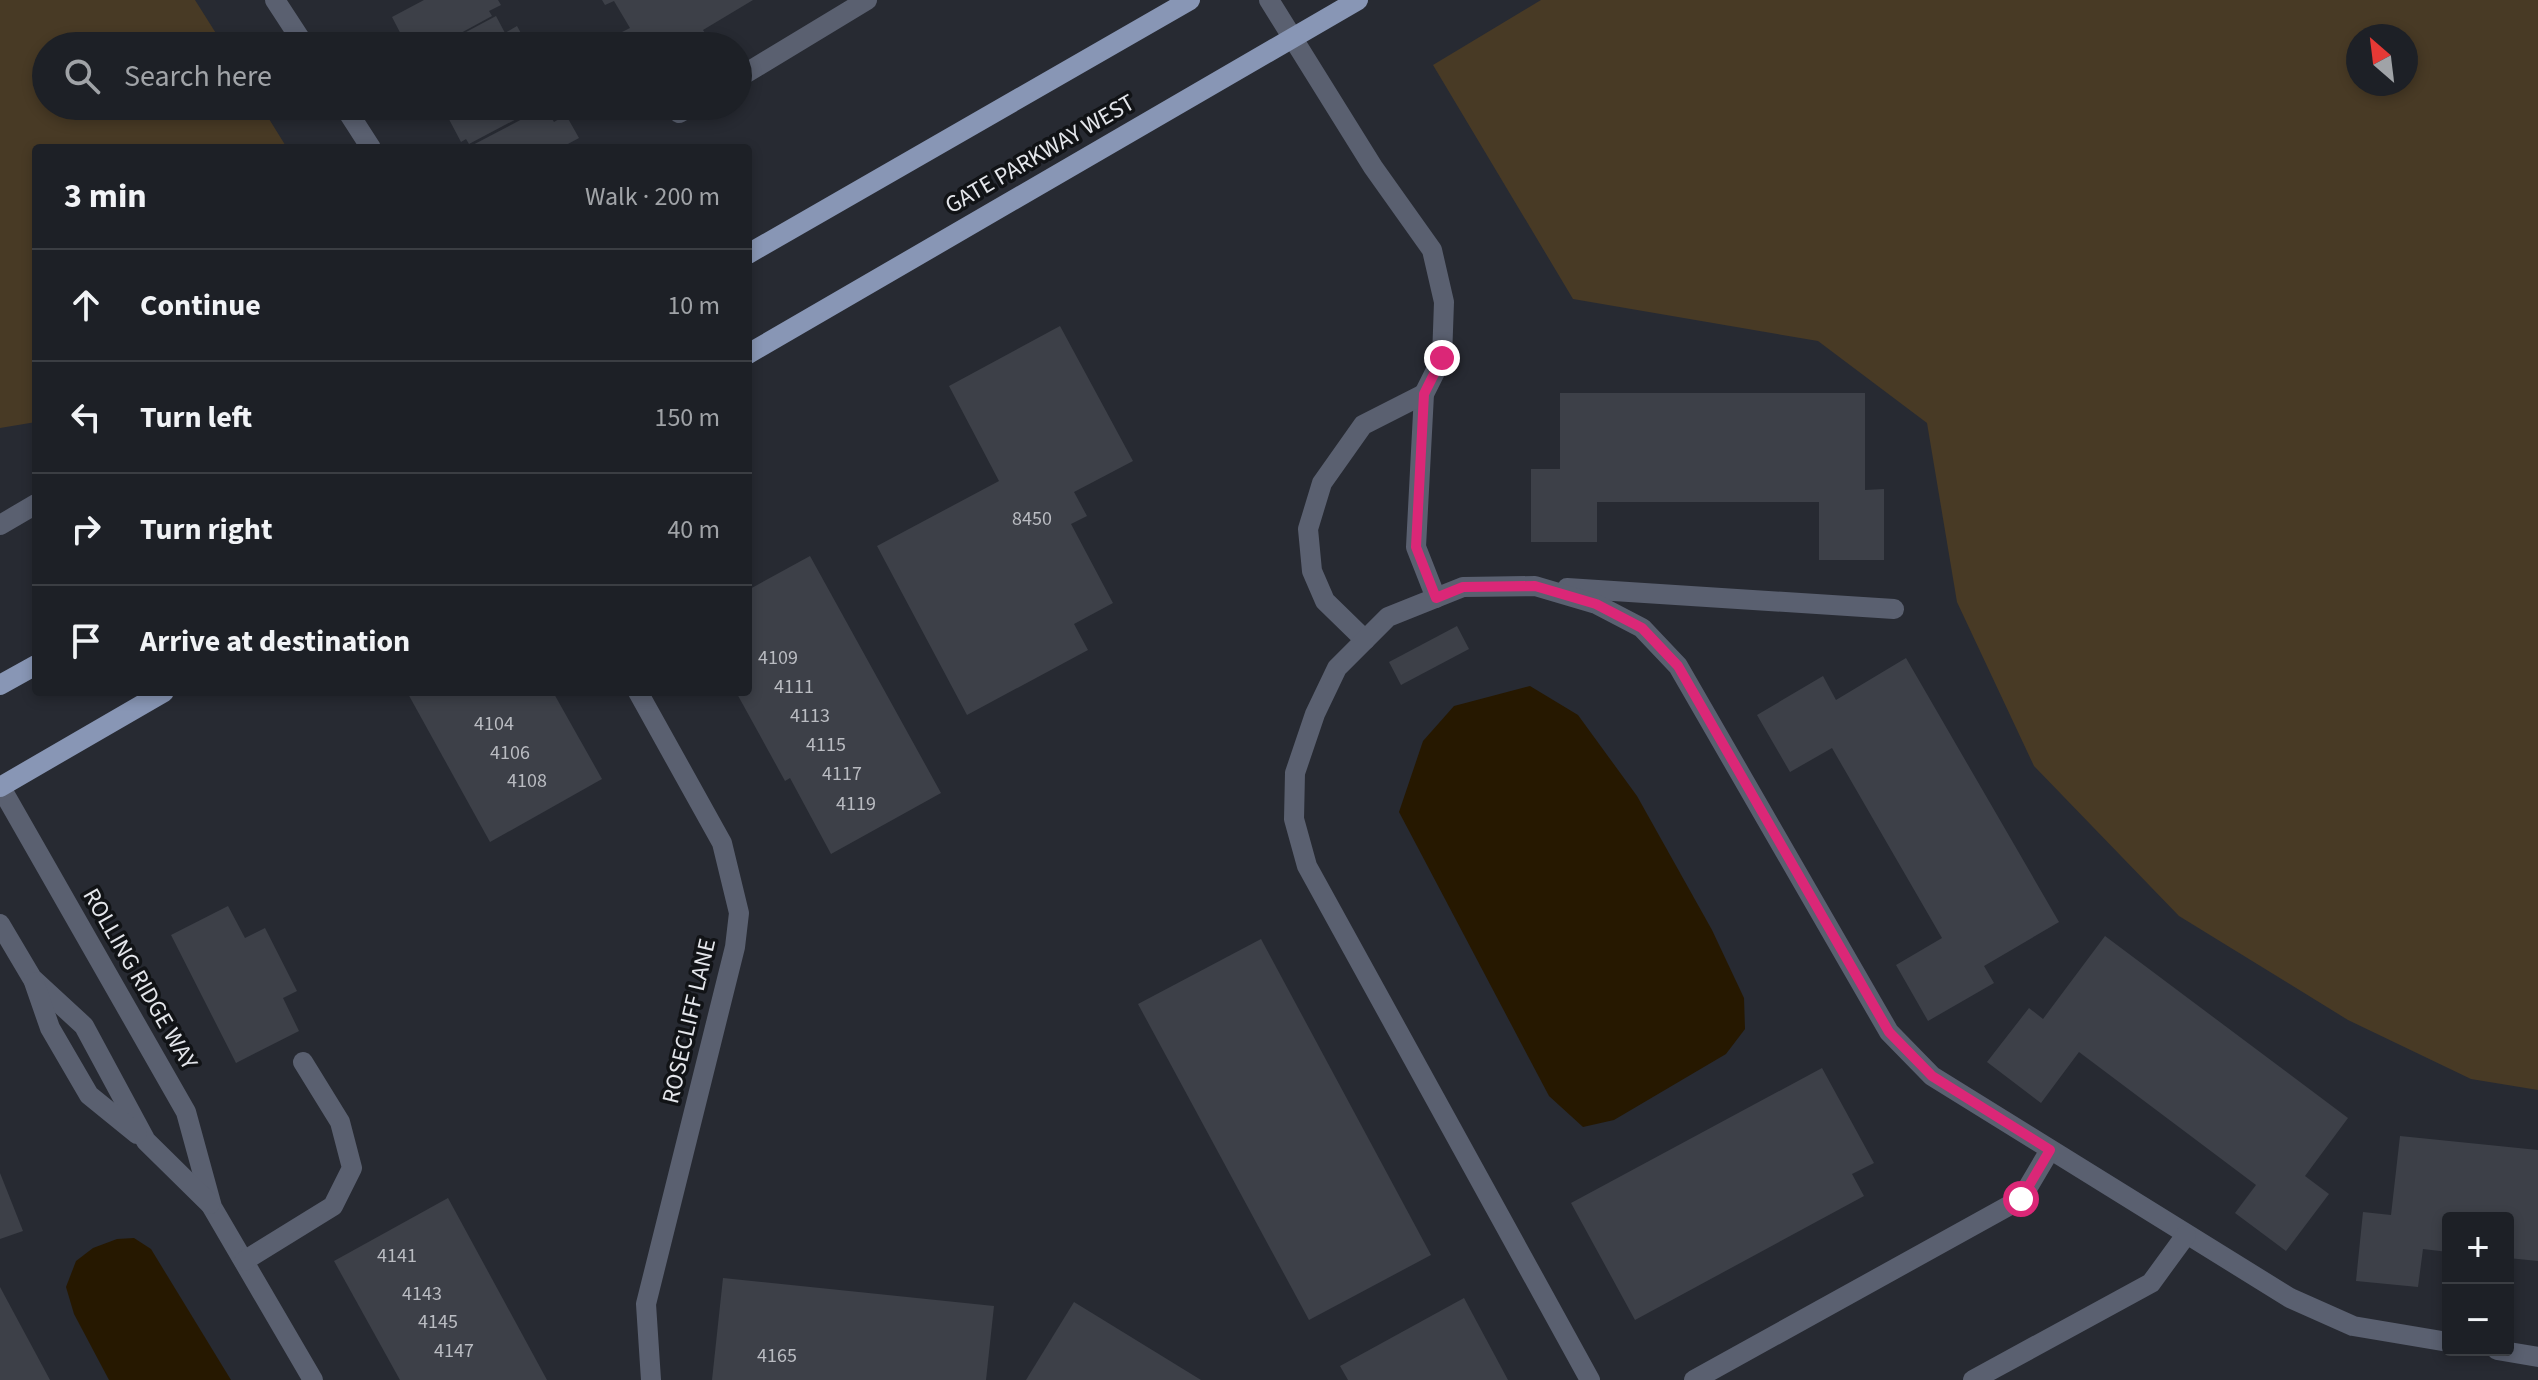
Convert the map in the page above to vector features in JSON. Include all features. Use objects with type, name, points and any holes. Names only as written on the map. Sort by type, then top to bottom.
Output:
[{"type":"main road","points":[[752,252],[1190,0]]},
{"type":"main road","name":"GATE PARKWAY WEST","points":[[752,352],[1358,0]]},
{"type":"main road","points":[[0,685],[32,667]]},
{"type":"main road","points":[[0,787],[157,696]]},
{"type":"street","points":[[275,0],[296,32]]},
{"type":"street","points":[[752,70],[867,0]]},
{"type":"street","points":[[1269,0],[1373,167],[1432,250],[1444,302],[1443,344],[1442,358],[1424,394],[1416,547],[1436,598]]},
{"type":"street","points":[[353,120],[368,144]]},
{"type":"street","points":[[1365,640],[1325,601],[1312,571],[1308,529],[1322,483],[1363,425],[1424,394]]},
{"type":"street","points":[[0,525],[32,506]]},
{"type":"street","points":[[1535,586],[1596,604],[1642,628],[1678,666],[1889,1032],[1932,1076],[2290,1298],[2353,1326],[2442,1341]]},
{"type":"street","points":[[1590,1380],[1307,866],[1294,819],[1295,773],[1315,714],[1337,668],[1388,617],[1463,587],[1535,586],[1894,609]]},
{"type":"street","name":"ROSECLIFF LANE","points":[[640,696],[722,843],[739,913],[735,947],[646,1304],[651,1380]]},
{"type":"street","name":"ROLLING RIDGE WAY","points":[[0,787],[186,1112],[212,1207]]},
{"type":"street","name":"ROLLING RIDGE WAY","points":[[0,924],[32,978],[84,1026],[146,1141],[212,1207],[313,1380]]},
{"type":"street","points":[[32,978],[50,1028],[89,1095],[146,1141]]},
{"type":"street","points":[[244,1261],[333,1206],[352,1168],[340,1122],[303,1062]]},
{"type":"street","points":[[1694,1380],[2021,1199],[2050,1150]]},
{"type":"street","points":[[1973,1380],[2151,1283],[2186,1235]]},
{"type":"street","points":[[2514,1353],[2538,1357]]},
{"type":"shaded area","points":[[0,0],[195,0],[215,32],[32,32],[32,120],[270,120],[285,144],[32,144],[32,423],[0,428]]},
{"type":"shaded area","points":[[1541,0],[2538,0],[2538,1090],[2471,1079],[2348,1020],[2179,916],[2034,766],[1957,602],[1927,423],[1818,341],[1573,299],[1433,65]]},
{"type":"shaded area","points":[[1530,686],[1578,715],[1637,796],[1712,930],[1744,998],[1745,1029],[1726,1054],[1614,1120],[1583,1127],[1549,1096],[1399,812],[1423,741],[1454,706]]},
{"type":"shaded area","points":[[134,1238],[151,1249],[231,1380],[109,1380],[74,1314],[66,1287],[76,1261],[93,1248],[117,1239]]},
{"type":"building","points":[[424,0],[498,0],[501,5],[489,11],[492,16],[463,32],[400,32],[392,17]]},
{"type":"building","points":[[602,0],[753,0],[704,32],[622,32],[630,28],[614,1],[605,5]]},
{"type":"building","points":[[496,16],[504,32],[466,32]]},
{"type":"building","points":[[517,26],[520,32],[507,32]]},
{"type":"building","points":[[449,120],[514,120],[469,144],[466,139],[461,142]]},
{"type":"building","points":[[520,120],[569,120],[579,138],[568,144],[475,144]]},
{"type":"building","points":[[1060,326],[1133,461],[1074,492],[1087,516],[1071,524],[1113,603],[1074,624],[1088,650],[967,715],[877,546],[999,481],[949,386]]},
{"type":"building","points":[[1560,393],[1865,393],[1865,490],[1884,489],[1884,560],[1819,560],[1819,502],[1597,502],[1597,542],[1531,542],[1531,469],[1560,469]]},
{"type":"building","points":[[810,556],[941,793],[831,854],[790,778],[785,781],[738,696],[752,696],[752,588]]},
{"type":"building","points":[[1457,626],[1469,649],[1401,685],[1389,662]]},
{"type":"building","points":[[1906,658],[2059,922],[1984,966],[1994,983],[1928,1021],[1896,965],[1942,938],[1832,748],[1790,772],[1757,715],[1823,676],[1836,700]]},
{"type":"building","points":[[409,696],[555,696],[602,779],[490,842]]},
{"type":"building","points":[[228,906],[245,938],[265,928],[297,991],[283,998],[299,1031],[236,1063],[171,935]]},
{"type":"building","points":[[2105,936],[2348,1118],[2305,1176],[2329,1194],[2286,1251],[2235,1213],[2256,1185],[2079,1052],[2041,1103],[1987,1062],[2029,1008],[2043,1019]]},
{"type":"building","points":[[1261,939],[1431,1255],[1309,1320],[1138,1004]]},
{"type":"building","points":[[1822,1068],[1874,1163],[1852,1174],[1864,1196],[1635,1320],[1571,1203]]},
{"type":"building","points":[[2400,1136],[2538,1150],[2538,1261],[2514,1259],[2514,1212],[2442,1212],[2442,1251],[2423,1249],[2418,1287],[2356,1281],[2363,1212],[2391,1215]]},
{"type":"building","points":[[0,1173],[23,1231],[0,1239]]},
{"type":"building","points":[[448,1198],[547,1380],[400,1380],[334,1261]]},
{"type":"building","points":[[723,1278],[994,1306],[986,1380],[712,1380]]},
{"type":"building","points":[[0,1287],[50,1380],[0,1380]]},
{"type":"building","points":[[1464,1298],[1508,1380],[1348,1380],[1340,1366]]},
{"type":"building","points":[[1074,1302],[1201,1380],[1026,1380]]},
{"type":"route","points":[[1442,358],[1424,394],[1416,547],[1436,598],[1463,587],[1535,586],[1596,604],[1642,628],[1678,666],[1889,1032],[1932,1076],[2050,1150],[2021,1199]]}]
